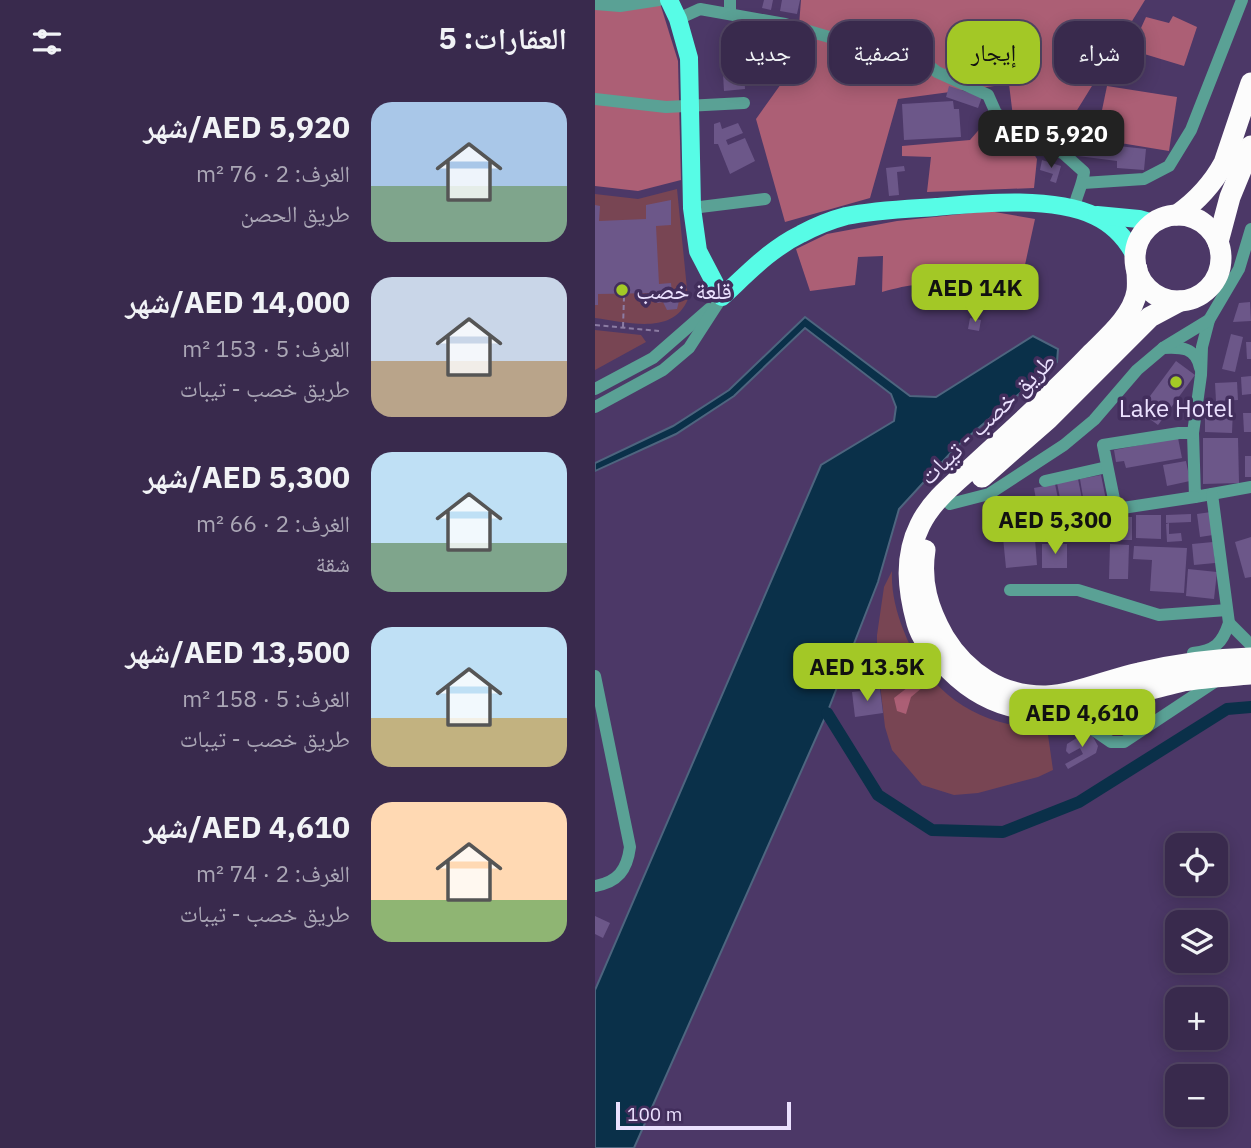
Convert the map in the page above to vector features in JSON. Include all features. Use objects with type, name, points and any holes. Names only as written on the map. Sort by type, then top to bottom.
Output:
[{"type":"highway","points":[[1177,215],[1209,188],[1224,163],[1251,83]]},
{"type":"highway","points":[[1218,242],[1230,197],[1251,146]]},
{"type":"highway","points":[[1177,215],[1202,222],[1212,231],[1221,255],[1215,281],[1206,291],[1194,298],[1180,301],[1165,299],[1153,293],[1143,282],[1136,263],[1138,244],[1144,233],[1153,223],[1177,215]]},
{"type":"highway","name":"طريق خصب - تيبات","points":[[1136,263],[1137,290],[1133,303],[1114,330],[937,499],[920,525],[911,551],[908,578],[919,632],[939,660],[967,687],[1001,704],[1025,711],[1053,711],[1187,681],[1251,674]]},
{"type":"highway","name":"طريق خصب - تيبات","points":[[1180,301],[1150,317],[1048,419],[950,504],[933,527],[924,551],[923,577],[927,603],[954,653],[979,677],[1010,691],[1046,696],[1185,662],[1251,658]]},
{"type":"main road","points":[[669,0],[678,19],[689,58],[692,208],[698,251],[722,297],[779,246],[802,233],[842,217],[873,211],[1026,203],[1153,223]]},
{"type":"main road","points":[[1093,215],[1115,228],[1125,238],[1136,263]]},
{"type":"street","points":[[595,4],[620,6],[659,0]]},
{"type":"street","points":[[730,0],[730,14]]},
{"type":"street","points":[[1083,183],[1144,179],[1169,166],[1191,130],[1242,0]]},
{"type":"street","points":[[678,19],[699,4],[829,37],[866,39],[906,48],[937,72],[988,94],[996,113],[1021,131],[1064,154],[1084,172],[1083,183],[1076,193],[1074,209]]},
{"type":"street","points":[[595,99],[666,107],[744,103]]},
{"type":"street","points":[[692,208],[765,199]]},
{"type":"street","points":[[1195,497],[1193,433],[1202,347],[1209,320],[1245,269],[1251,229]]},
{"type":"street","points":[[595,412],[663,370],[689,348],[722,297]]},
{"type":"street","points":[[595,389],[653,358],[722,297]]},
{"type":"street","points":[[950,504],[989,494],[1064,445],[1094,419],[1137,370],[1163,348],[1209,320]]},
{"type":"street","points":[[1163,348],[1183,347],[1191,351],[1198,359],[1201,375]]},
{"type":"street","points":[[595,407],[663,370]]},
{"type":"street","points":[[1116,509],[1103,445],[1193,433]]},
{"type":"street","points":[[1045,481],[1107,467]]},
{"type":"street","points":[[1044,520],[1251,487]]},
{"type":"street","points":[[1150,670],[1181,654],[1209,650],[1224,638],[1228,617],[1212,494]]},
{"type":"street","points":[[1010,590],[1077,590],[1159,615],[1228,617],[1251,645]]},
{"type":"street","points":[[595,676],[630,847],[628,862],[621,875],[608,884],[595,886]]},
{"type":"street","points":[[1025,711],[1060,716],[1085,724],[1115,743],[1133,737],[1222,677]]},
{"type":"path","points":[[623,327],[624,297]]},
{"type":"path","points":[[595,325],[659,331]]},
{"type":"shaded area","points":[[595,0],[659,0],[678,61],[681,180],[638,191],[595,186]]},
{"type":"shaded area","points":[[801,0],[1145,0],[1132,21],[1054,21],[1054,84],[1093,84],[1058,141],[1014,125],[1009,84],[898,99],[870,198],[785,222],[756,119],[781,84],[815,84],[815,21],[799,21]]},
{"type":"shaded area","points":[[1173,16],[1197,27],[1184,66],[1144,54],[1146,17],[1169,23]]},
{"type":"shaded area","points":[[1107,86],[1177,97],[1169,151],[1096,139]]},
{"type":"shaded area","points":[[990,117],[1007,120],[1023,136],[1037,159],[1034,188],[927,192],[931,157],[902,156],[902,146],[970,140]]},
{"type":"shaded area","points":[[677,189],[688,299],[681,311],[672,318],[648,324],[595,318],[595,194],[638,199]]},
{"type":"shaded area","points":[[989,211],[1035,219],[1016,306],[956,307],[939,291],[922,285],[882,292],[883,256],[858,257],[855,285],[810,291],[796,249],[827,234],[897,221]]},
{"type":"shaded area","points":[[595,330],[641,335],[646,342],[595,370]]},
{"type":"shaded area","points":[[892,571],[893,593],[900,622],[913,651],[926,671],[941,688],[978,714],[1022,727],[1047,728],[1053,770],[1038,777],[978,793],[954,795],[922,785],[892,750],[885,727],[877,635],[884,587]]},
{"type":"shaded area","points":[[914,655],[927,678],[919,682],[912,677],[915,667],[893,667],[894,675],[890,681],[882,680],[881,660]]},
{"type":"shaded area","points":[[912,684],[923,687],[911,697],[906,714],[897,711],[894,698]]},
{"type":"water","points":[[805,317],[910,396],[936,397],[1033,336],[1058,349],[1057,362],[956,447],[899,509],[878,582],[827,713],[634,1148],[595,1148],[595,990],[821,465],[894,421],[896,407],[891,394],[805,328],[734,396],[676,434],[595,471],[595,463],[673,426],[729,390]]},
{"type":"building","points":[[764,0],[773,0],[771,10],[762,8]]},
{"type":"building","points":[[782,0],[800,0],[797,14],[780,11]]},
{"type":"building","points":[[724,84],[745,84],[745,89],[724,91]]},
{"type":"building","points":[[949,86],[982,97],[978,108],[946,97]]},
{"type":"building","points":[[953,101],[954,109],[959,109],[961,137],[904,140],[902,104]]},
{"type":"building","points":[[720,122],[722,129],[738,123],[743,133],[726,140],[728,145],[745,138],[755,161],[730,174],[718,144],[714,144],[714,124]]},
{"type":"building","points":[[1082,142],[1118,149],[1118,146],[1146,149],[1144,170],[1117,168],[1117,161],[1078,156]]},
{"type":"building","points":[[1042,160],[1061,166],[1056,183],[1050,181],[1053,174],[1040,170]]},
{"type":"building","points":[[904,166],[905,171],[897,172],[899,195],[889,196],[886,168]]},
{"type":"building","points":[[671,200],[671,225],[656,226],[659,284],[671,283],[672,295],[679,301],[677,309],[667,310],[663,302],[657,303],[656,293],[598,294],[598,305],[595,305],[595,205],[600,206],[599,221],[646,219],[646,205]]},
{"type":"building","points":[[1250,302],[1251,321],[1233,322],[1239,303]]},
{"type":"building","points":[[970,318],[981,320],[979,331],[968,329]]},
{"type":"building","points":[[1231,334],[1243,337],[1235,372],[1222,369]]},
{"type":"building","points":[[1246,342],[1251,342],[1251,359],[1247,359]]},
{"type":"building","points":[[1176,361],[1195,375],[1158,425],[1139,411]]},
{"type":"building","points":[[1251,376],[1251,394],[1242,395],[1241,377]]},
{"type":"building","points":[[1237,382],[1238,400],[1216,401],[1215,383]]},
{"type":"building","points":[[1205,408],[1233,408],[1232,433],[1205,432]]},
{"type":"building","points":[[1243,413],[1251,413],[1251,432],[1244,432]]},
{"type":"building","points":[[1178,438],[1182,458],[1126,468],[1124,461],[1116,462],[1114,450]]},
{"type":"building","points":[[1203,438],[1238,438],[1239,483],[1203,484]]},
{"type":"building","points":[[1245,456],[1251,456],[1251,477],[1245,477]]},
{"type":"building","points":[[1186,461],[1190,481],[1167,486],[1163,465]]},
{"type":"building","points":[[1101,475],[1107,505],[1085,509],[1080,479]]},
{"type":"building","points":[[1078,479],[1084,509],[1063,513],[1057,483]]},
{"type":"building","points":[[1055,484],[1061,513],[1039,517],[1034,488]]},
{"type":"building","points":[[1211,512],[1213,535],[1200,537],[1197,514]]},
{"type":"building","points":[[1033,514],[1037,565],[1006,568],[1001,517]]},
{"type":"building","points":[[1191,514],[1191,522],[1166,523],[1166,515]]},
{"type":"building","points":[[1136,515],[1161,515],[1161,539],[1136,538]]},
{"type":"building","points":[[1078,516],[1103,517],[1103,540],[1078,540]]},
{"type":"building","points":[[1107,516],[1132,517],[1132,540],[1107,540]]},
{"type":"building","points":[[1169,523],[1169,534],[1181,533],[1182,541],[1167,542],[1166,524]]},
{"type":"building","points":[[1251,537],[1251,577],[1245,578],[1235,542]]},
{"type":"building","points":[[1213,542],[1215,563],[1194,565],[1192,544]]},
{"type":"building","points":[[1042,544],[1067,544],[1067,568],[1042,568]]},
{"type":"building","points":[[1110,544],[1129,545],[1128,579],[1109,579]]},
{"type":"building","points":[[1134,546],[1187,548],[1184,593],[1150,591],[1152,560],[1133,559]]},
{"type":"building","points":[[1188,569],[1217,572],[1214,599],[1186,596]]},
{"type":"building","points":[[880,689],[883,713],[855,717],[852,692]]},
{"type":"building","points":[[1083,734],[1092,735],[1098,746],[1096,753],[1068,769],[1065,764],[1083,754],[1080,748],[1069,754],[1066,751],[1067,744]]},
{"type":"building","points":[[595,916],[610,923],[603,938],[595,934]]},
{"type":"waterway","points":[[827,713],[878,795],[932,830],[1003,832],[1079,802],[1227,709],[1251,707]]},
{"type":"place","name":"قلعة خصب","points":[[622,290]]},
{"type":"place","name":"Lake Hotel","points":[[1176,382]]}]
